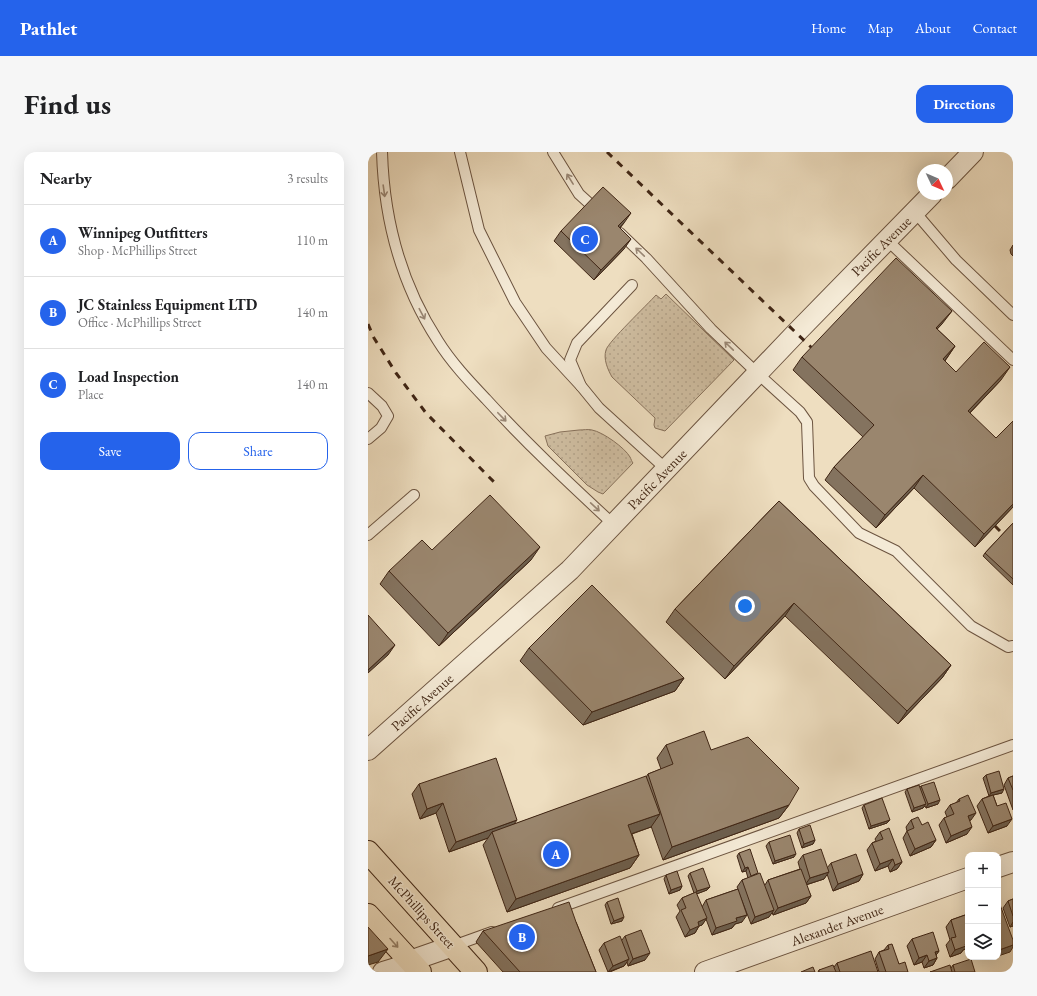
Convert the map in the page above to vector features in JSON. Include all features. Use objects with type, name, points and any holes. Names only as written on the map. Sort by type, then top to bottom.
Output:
[{"type":"main road","name":"McPhillips Street","points":[[368,852],[476,972]]},
{"type":"main road","points":[[368,915],[415,966]]},
{"type":"street","points":[[953,173],[973,152]]},
{"type":"street","name":"Pacific Avenue","points":[[368,750],[570,570],[757,373],[926,200]]},
{"type":"street","points":[[1001,866],[1013,862]]},
{"type":"street","name":"Alexander Avenue","points":[[705,972],[965,879]]},
{"type":"street","points":[[383,972],[396,968],[415,966],[453,946]]},
{"type":"lane","points":[[382,152],[384,186],[393,234],[399,256],[407,282],[416,303],[438,342],[468,380],[498,413],[613,524]]},
{"type":"lane","points":[[460,152],[479,230],[515,302],[546,348],[599,408],[666,469]]},
{"type":"lane","points":[[553,152],[579,194],[590,204]]},
{"type":"lane","points":[[915,212],[956,260],[1013,315]]},
{"type":"lane","points":[[617,230],[646,258],[711,329],[800,412],[808,422],[810,478],[814,486],[859,533],[896,551],[971,626],[1008,646],[1013,646]]},
{"type":"lane","points":[[887,240],[1013,360]]},
{"type":"lane","points":[[581,386],[570,360],[577,343],[632,285]]},
{"type":"lane","points":[[368,393],[382,406],[388,416],[381,428],[368,440]]},
{"type":"lane","points":[[368,535],[414,495]]},
{"type":"lane","points":[[551,911],[1013,745]]},
{"type":"lane","points":[[453,946],[499,930]]},
{"type":"shaded area","points":[[666,294],[734,360],[665,431],[655,428],[655,418],[612,377],[608,368],[605,353],[608,346],[614,339],[656,295],[661,299]]},
{"type":"shaded area","points":[[587,430],[597,431],[608,437],[624,449],[633,463],[603,494],[587,485],[548,446],[545,436],[560,432]]},
{"type":"building","points":[[603,187],[631,213],[618,226],[631,239],[601,270],[561,231]]},
{"type":"building","points":[[896,258],[952,311],[936,328],[955,346],[943,359],[956,372],[984,342],[1010,367],[968,411],[996,438],[1013,421],[1013,504],[984,534],[923,475],[885,515],[834,467],[874,425],[802,357]]},
{"type":"building","points":[[490,495],[540,547],[448,633],[389,571],[422,540],[432,550]]},
{"type":"building","points":[[779,501],[951,665],[907,711],[794,603],[734,666],[675,609]]},
{"type":"building","points":[[1013,523],[1013,579],[985,553]]},
{"type":"building","points":[[592,585],[684,678],[592,712],[529,648]]},
{"type":"building","points":[[368,615],[395,645],[368,670]]},
{"type":"building","points":[[704,731],[711,750],[748,737],[799,788],[789,805],[672,847],[648,774],[673,764],[666,745]]},
{"type":"building","points":[[496,758],[517,820],[456,842],[443,803],[427,809],[419,784]]},
{"type":"building","points":[[999,771],[1004,789],[991,793],[986,775]]},
{"type":"building","points":[[646,776],[660,814],[628,825],[639,855],[516,899],[492,832]]},
{"type":"building","points":[[1013,776],[1013,790],[1008,778]]},
{"type":"building","points":[[934,782],[940,800],[928,804],[921,786]]},
{"type":"building","points":[[919,785],[926,804],[914,808],[907,789]]},
{"type":"building","points":[[968,795],[976,813],[968,816],[972,827],[951,836],[944,818],[954,814],[950,805],[960,801],[959,799]]},
{"type":"building","points":[[993,795],[997,806],[1006,803],[1012,819],[993,826],[982,799]]},
{"type":"building","points":[[882,798],[890,820],[871,826],[864,805]]},
{"type":"building","points":[[918,817],[922,825],[928,822],[936,840],[915,849],[907,831],[914,828],[911,820]]},
{"type":"building","points":[[810,825],[815,840],[804,844],[799,829]]},
{"type":"building","points":[[889,828],[902,862],[895,865],[893,859],[880,864],[872,843],[883,839],[880,832]]},
{"type":"building","points":[[790,835],[796,854],[775,861],[769,842]]},
{"type":"building","points":[[750,849],[758,873],[751,876],[748,867],[745,868],[739,853]]},
{"type":"building","points":[[821,849],[829,872],[810,878],[803,855]]},
{"type":"building","points":[[856,854],[863,874],[838,884],[831,863]]},
{"type":"building","points":[[703,868],[710,887],[697,891],[690,873]]},
{"type":"building","points":[[801,869],[811,896],[778,908],[768,880]]},
{"type":"building","points":[[677,871],[682,886],[671,890],[666,875]]},
{"type":"building","points":[[760,873],[774,910],[755,917],[742,880]]},
{"type":"building","points":[[738,889],[747,915],[736,918],[737,921],[716,928],[706,900]]},
{"type":"building","points":[[696,892],[707,918],[698,922],[699,926],[690,930],[681,910],[686,908],[682,898]]},
{"type":"building","points":[[618,898],[624,917],[614,921],[607,902]]},
{"type":"building","points":[[1013,899],[1013,916],[1008,901]]},
{"type":"building","points":[[569,902],[596,972],[520,972],[483,931]]},
{"type":"building","points":[[1001,907],[1013,940],[1013,945],[1001,949]]},
{"type":"building","points":[[965,915],[965,946],[955,950],[951,938],[956,937],[951,920]]},
{"type":"building","points":[[368,927],[388,949],[368,956]]},
{"type":"building","points":[[641,930],[650,953],[633,959],[625,936]]},
{"type":"building","points":[[933,932],[939,951],[935,952],[937,958],[929,961],[927,955],[919,958],[912,939]]},
{"type":"building","points":[[620,936],[629,959],[613,966],[604,943]]},
{"type":"building","points":[[892,944],[899,964],[905,962],[908,972],[886,972],[879,952],[889,949],[888,945]]},
{"type":"building","points":[[871,951],[878,972],[840,972],[837,963]]},
{"type":"building","points":[[971,960],[975,972],[955,972],[953,965]]},
{"type":"building","points":[[833,965],[836,972],[819,972],[819,970]]},
{"type":"building","points":[[950,965],[952,972],[930,972]]},
{"type":"building","points":[[813,967],[815,972],[801,972]]},
{"type":"railway","points":[[607,152],[813,349]]},
{"type":"railway","points":[[368,324],[374,338],[396,373],[426,413],[495,483]]},
{"type":"railway","points":[[995,526],[1003,534]]},
{"type":"place","name":"Load Inspection","points":[[585,239]]},
{"type":"place","name":"Winnipeg Outfitters","points":[[556,854]]},
{"type":"place","name":"JC Stainless Equipment LTD","points":[[522,937]]}]
